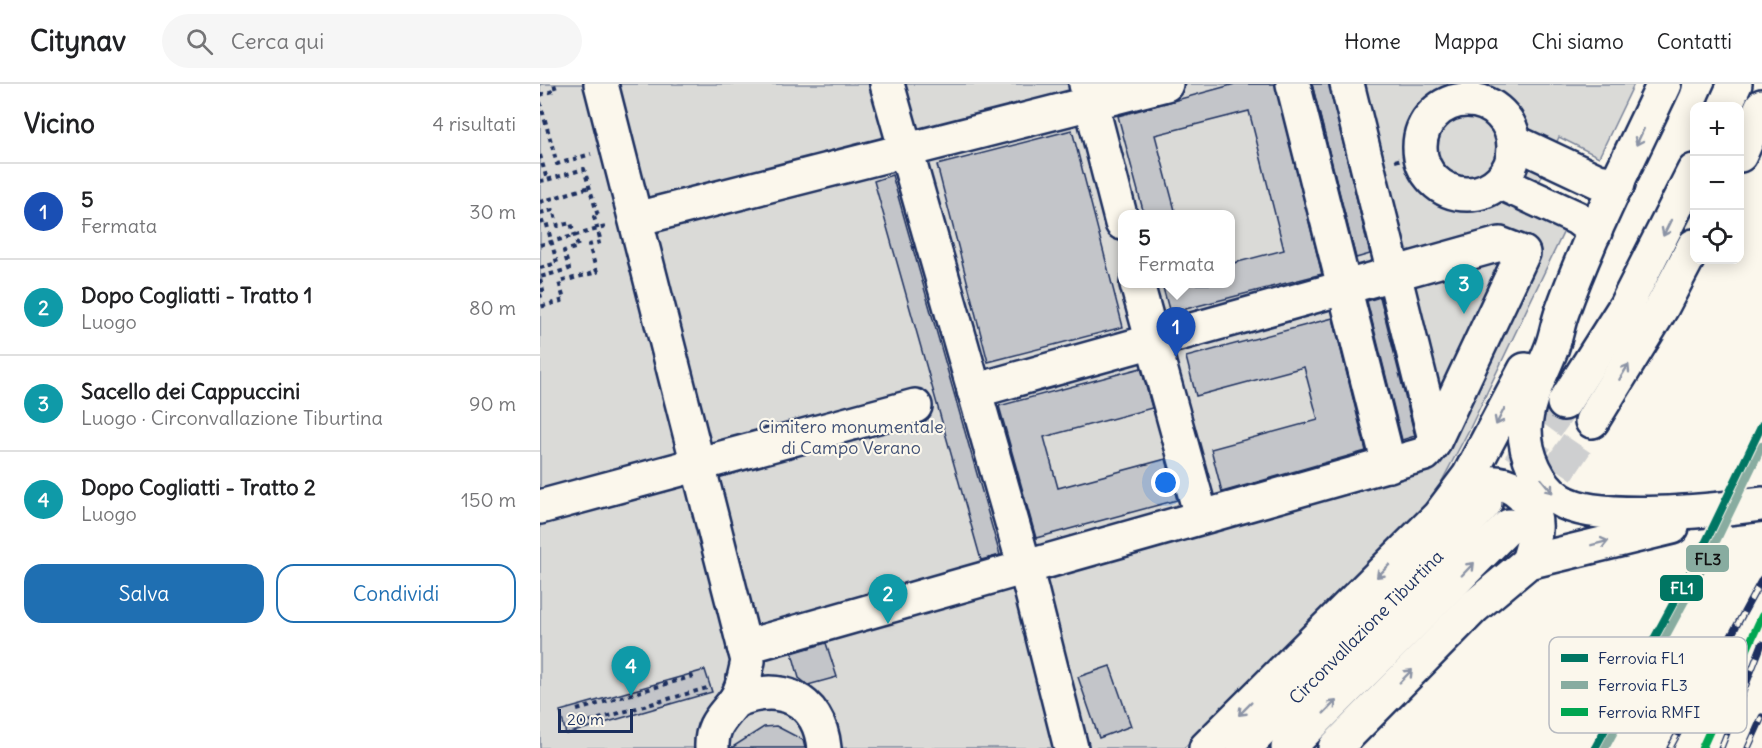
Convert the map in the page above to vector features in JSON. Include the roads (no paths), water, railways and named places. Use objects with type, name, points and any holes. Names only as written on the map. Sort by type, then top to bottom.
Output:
[{"type":"main road","points":[[601,84],[746,654],[757,676],[774,692]]},
{"type":"main road","points":[[887,84],[1023,566],[1071,748]]},
{"type":"main road","points":[[636,219],[905,149],[1089,94],[1166,84]]},
{"type":"main road","points":[[1293,84],[1389,465]]},
{"type":"main road","points":[[1347,84],[1434,435]]},
{"type":"main road","points":[[1664,84],[1595,231],[1561,313],[1552,344],[1531,397],[1525,430],[1527,448],[1543,483],[1561,500],[1575,507],[1616,514],[1757,504]]},
{"type":"main road","points":[[1727,102],[1735,84]]},
{"type":"main road","points":[[1452,92],[1494,108],[1510,126],[1515,142],[1514,157],[1509,171],[1487,190],[1473,194],[1444,189],[1433,180],[1414,155],[1427,121],[1452,92]]},
{"type":"main road","points":[[1089,94],[1119,210]]},
{"type":"main road","points":[[1744,146],[1762,106]]},
{"type":"main road","points":[[1515,142],[1598,181],[1618,184]]},
{"type":"main road","points":[[1563,403],[1638,283],[1690,181]]},
{"type":"main road","points":[[1499,182],[1577,218],[1595,231]]},
{"type":"main road","points":[[746,654],[1023,566],[1425,454],[1432,444],[1434,435],[1523,253],[1500,244],[974,391]]},
{"type":"main road","points":[[1592,421],[1662,308],[1690,255]]},
{"type":"main road","points":[[1138,288],[1201,516]]},
{"type":"main road","points":[[1473,496],[1530,360],[1561,313]]},
{"type":"main road","points":[[540,507],[915,406]]},
{"type":"main road","points":[[1206,748],[1439,516],[1473,496],[1481,482],[1502,483],[1514,488],[1524,498],[1535,519],[1536,559]]},
{"type":"main road","name":"Circonvallazione Tiburtina","points":[[1244,748],[1441,551],[1473,496]]},
{"type":"main road","points":[[1335,748],[1474,607],[1536,559],[1701,521],[1757,504]]},
{"type":"main road","name":"Circonvallazione Tiburtina","points":[[1288,748],[1509,526]]},
{"type":"main road","points":[[712,748],[715,727],[724,712],[735,701],[744,680],[746,654]]},
{"type":"main road","points":[[735,701],[754,693],[774,692],[800,701],[818,723],[824,748]]},
{"type":"tunnel","points":[[1486,503],[1514,472],[1564,403]]},
{"type":"tunnel","points":[[1527,508],[1554,477],[1592,421]]},
{"type":"railway","points":[[1730,637],[1762,579]]},
{"type":"railway","points":[[1747,682],[1762,644]]},
{"type":"railway","points":[[1748,748],[1762,717]]},
{"type":"railway","points":[[1670,748],[1678,733]]},
{"type":"railway","points":[[1721,748],[1727,733]]},
{"type":"rail line","name":"FL1","points":[[1655,637],[1700,554],[1762,425]]},
{"type":"rail line","name":"FL3","points":[[1665,637],[1708,558],[1762,446]]},
{"type":"rail line","name":"RMFI","points":[[1747,649],[1762,616]]},
{"type":"rail line","name":"FL1","points":[[1595,748],[1603,733]]},
{"type":"rail line","name":"FL3","points":[[1605,748],[1613,733]]},
{"type":"rail line","name":"RMFI","points":[[1702,748],[1709,733]]},
{"type":"place","name":"Sacello dei Cappuccini","points":[[1464,314]]},
{"type":"place","name":"5","points":[[1176,357]]},
{"type":"place","name":"Dopo Cogliatti - Tratto 1","points":[[888,624]]},
{"type":"place","name":"Dopo Cogliatti - Tratto 2","points":[[631,696]]},
{"type":"park label","name":"Cimitero monumentale di Campo Verano","points":[[851,436]]}]
